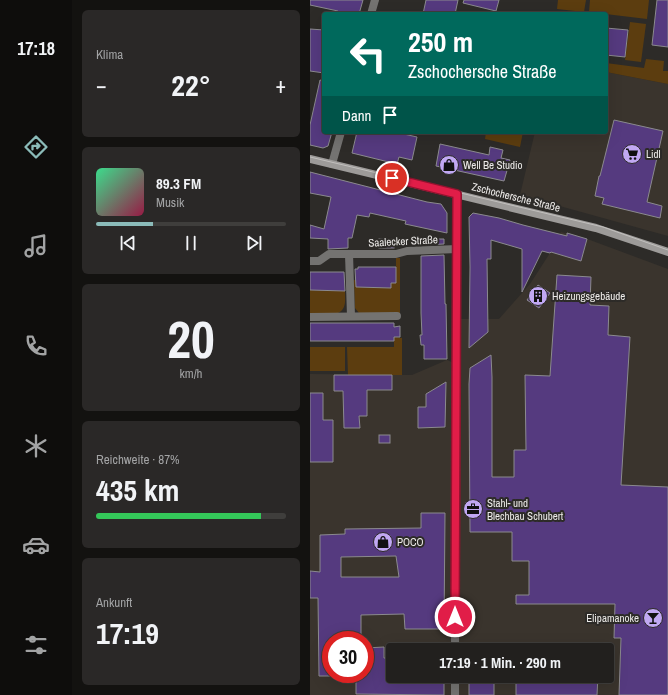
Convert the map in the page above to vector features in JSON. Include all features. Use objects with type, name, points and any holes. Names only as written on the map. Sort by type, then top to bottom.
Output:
[{"type":"main road","name":"Zschochersche Straße","points":[[310,159],[596,228],[668,252]]},
{"type":"street","points":[[372,12],[375,0]]},
{"type":"street","points":[[332,164],[340,134]]},
{"type":"street","points":[[455,643],[457,194]]},
{"type":"street","name":"Saalecker Straße","points":[[310,261],[319,260],[329,254],[396,254],[407,250],[457,249]]},
{"type":"street","points":[[349,254],[351,316]]},
{"type":"street","points":[[310,317],[397,316]]},
{"type":"street","points":[[455,683],[455,695]]},
{"type":"shaded area","points":[[558,0],[586,0],[584,12],[557,9]]},
{"type":"shaded area","points":[[590,0],[649,0],[647,19],[608,14],[608,12],[589,12]]},
{"type":"shaded area","points":[[630,22],[646,24],[641,62],[625,60]]},
{"type":"shaded area","points":[[646,59],[664,61],[663,71],[668,71],[668,84],[608,72],[608,63],[644,68]]},
{"type":"shaded area","points":[[608,72],[668,84],[668,236],[520,195],[535,134],[608,134]]},
{"type":"shaded area","points":[[486,134],[523,134],[520,147],[485,139]]},
{"type":"shaded area","points":[[561,232],[590,240],[668,269],[668,695],[310,695],[310,374],[412,375],[447,360],[456,364],[457,319],[499,319],[530,284],[550,253]]},
{"type":"shaded area","points":[[396,258],[400,258],[400,314],[359,313],[355,308],[354,280],[358,280],[358,287],[391,287],[391,283],[396,282]]},
{"type":"shaded area","points":[[310,290],[345,291],[345,304],[343,309],[338,313],[310,313]]},
{"type":"shaded area","points":[[394,337],[402,338],[402,375],[348,375],[347,347],[394,347]]},
{"type":"shaded area","points":[[310,347],[345,347],[345,371],[310,371]]},
{"type":"building","points":[[310,0],[363,0],[360,12],[338,12],[310,5]]},
{"type":"building","points":[[426,0],[458,0],[455,12],[423,12]]},
{"type":"building","points":[[464,0],[499,0],[496,11],[463,3]]},
{"type":"building","points":[[657,0],[668,0],[668,47],[652,45]]},
{"type":"building","points":[[608,28],[628,30],[625,57],[608,55]]},
{"type":"building","points":[[310,29],[322,30],[322,73],[310,71]]},
{"type":"building","points":[[320,80],[322,80],[322,134],[331,134],[328,146],[323,148],[310,145],[310,125]]},
{"type":"building","name":"Lidl","points":[[614,120],[663,131],[647,202],[662,206],[660,218],[602,204],[604,198],[595,196]]},
{"type":"building","points":[[357,134],[404,134],[417,137],[412,160],[399,157],[397,164],[352,153]]},
{"type":"building","points":[[440,144],[489,155],[490,147],[503,150],[501,158],[510,160],[504,181],[436,166]]},
{"type":"building","points":[[310,172],[427,202],[441,204],[447,213],[447,233],[405,224],[406,221],[370,213],[369,217],[357,215],[352,238],[348,238],[348,248],[328,249],[328,239],[310,238],[310,225],[324,229],[331,197],[310,193]]},
{"type":"building","points":[[473,213],[499,218],[567,236],[567,233],[587,239],[581,261],[551,252],[542,251],[522,292],[522,249],[491,240],[491,259],[487,259],[488,332],[469,348],[469,217]]},
{"type":"building","points":[[379,239],[394,239],[394,248],[379,248]]},
{"type":"building","points":[[424,239],[444,239],[444,244],[424,245]]},
{"type":"building","points":[[444,255],[447,359],[424,359],[424,345],[421,345],[420,335],[422,335],[421,256]]},
{"type":"building","points":[[358,267],[396,267],[396,283],[391,283],[391,288],[356,287],[355,269],[358,269]]},
{"type":"building","points":[[310,272],[344,272],[345,291],[310,290]]},
{"type":"building","points":[[557,275],[591,277],[590,305],[609,306],[608,335],[630,337],[621,485],[668,487],[668,695],[619,695],[621,638],[614,638],[615,604],[516,604],[516,595],[529,595],[529,561],[512,561],[512,532],[470,532],[470,368],[491,355],[492,477],[514,477],[514,450],[526,450],[525,375],[550,376]]},
{"type":"building","name":"Heizungsgebäude","points":[[538,285],[550,293],[539,308],[527,300]]},
{"type":"building","points":[[310,323],[394,323],[394,327],[400,326],[400,337],[394,337],[394,341],[310,341]]},
{"type":"building","points":[[334,375],[392,375],[392,390],[367,390],[367,416],[359,416],[360,428],[344,428],[343,391],[334,391]]},
{"type":"building","points":[[446,382],[445,427],[418,428],[418,407],[426,407],[426,394]]},
{"type":"building","points":[[310,393],[323,393],[323,420],[333,420],[333,462],[310,462]]},
{"type":"building","points":[[379,435],[390,435],[390,443],[379,443]]},
{"type":"building","points":[[421,513],[445,513],[444,629],[405,629],[404,614],[361,615],[361,631],[322,631],[322,676],[319,676],[318,598],[310,598],[310,571],[320,572],[320,535],[345,534],[345,529],[421,528]],"holes":[[[396,556],[399,577],[341,577],[341,557]]]},
{"type":"building","points":[[384,647],[384,658],[386,658],[386,683],[444,683],[444,695],[356,694],[356,683],[374,683],[374,648]]},
{"type":"building","points":[[469,683],[494,683],[494,695],[469,695]]},
{"type":"building","points":[[516,683],[598,683],[597,695],[516,695]]},
{"type":"tram line","points":[[310,157],[603,227],[668,250]]},
{"type":"place","name":"Lidl","points":[[632,154]]},
{"type":"place","name":"Well Be Studio","points":[[449,165]]},
{"type":"place","name":"Heizungsgebäude","points":[[538,296]]},
{"type":"place","name":"Stahl- und Blechbau Schubert","points":[[473,509]]},
{"type":"place","name":"POCO","points":[[383,542]]},
{"type":"place","name":"Elipamanoke","points":[[653,618]]},
{"type":"route","points":[[392,178],[457,194],[455,617]]}]
